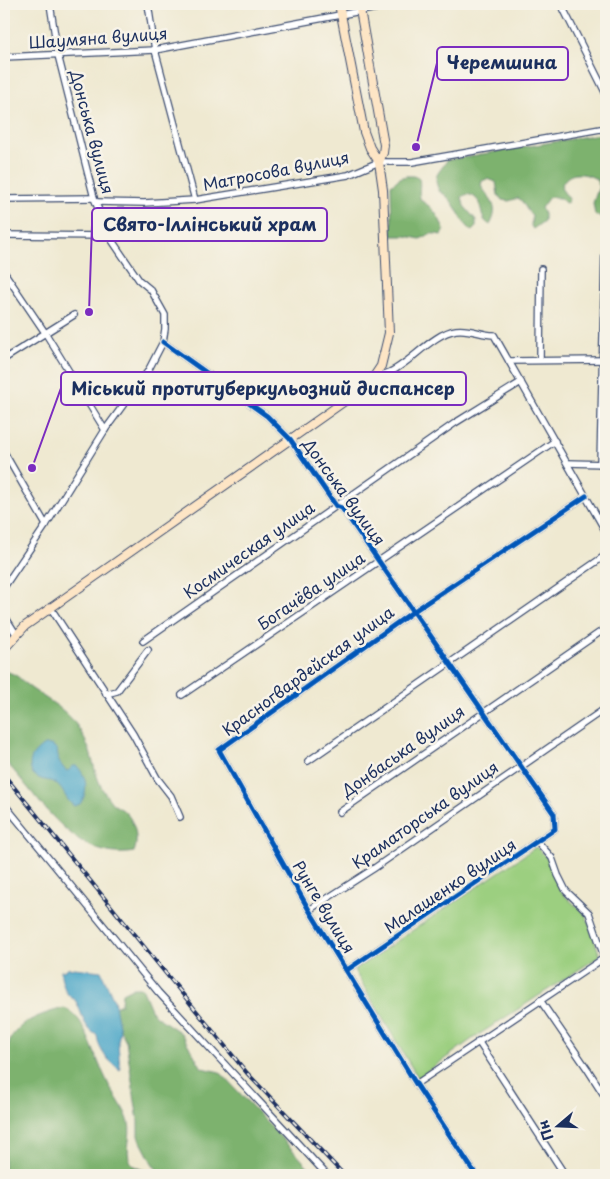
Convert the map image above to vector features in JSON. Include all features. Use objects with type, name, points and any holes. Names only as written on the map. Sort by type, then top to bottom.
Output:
[{"type":"street","name":"Донська вулиця","points":[[50,4],[58,55],[96,200],[109,236],[139,280],[151,290],[165,314],[163,342],[267,416],[290,439],[336,506],[342,508],[554,814]]},
{"type":"street","points":[[148,4],[155,50],[195,200]]},
{"type":"street","points":[[4,649],[16,634],[50,607],[369,384],[381,366],[389,333],[383,190],[379,162],[370,148],[364,132],[339,4]]},
{"type":"street","points":[[379,162],[384,145],[360,7],[398,4]]},
{"type":"street","points":[[561,4],[606,94]]},
{"type":"street","name":"Шаумяна вулиця","points":[[4,57],[155,50],[341,14],[360,7]]},
{"type":"street","name":"Матросова вулиця","points":[[4,199],[96,200],[144,203],[195,200],[348,175],[379,162],[412,162],[606,128]]},
{"type":"street","points":[[4,235],[109,236]]},
{"type":"street","points":[[568,463],[603,464],[605,250]]},
{"type":"street","points":[[540,360],[541,269]]},
{"type":"street","points":[[4,272],[46,334],[105,430]]},
{"type":"street","points":[[4,359],[74,316]]},
{"type":"street","points":[[375,376],[390,372],[442,336],[455,330],[472,330],[484,335],[494,335],[606,532]]},
{"type":"street","points":[[4,587],[46,525],[105,430],[148,371],[163,342]]},
{"type":"street","points":[[509,361],[604,360]]},
{"type":"street","name":"Космическая улица","points":[[143,641],[455,423],[521,382]]},
{"type":"street","name":"Богачёва улица","points":[[182,696],[555,441]]},
{"type":"street","points":[[4,452],[46,525]]},
{"type":"street","name":"Красногвардейская улица","points":[[219,750],[414,611],[586,496]]},
{"type":"street","points":[[308,761],[606,554]]},
{"type":"street","points":[[50,607],[133,734],[157,778],[171,796],[180,817]]},
{"type":"street","points":[[4,615],[16,634]]},
{"type":"street","name":"Донбаська вулиця","points":[[340,812],[606,628]]},
{"type":"street","points":[[106,694],[117,691],[148,650]]},
{"type":"street","name":"Краматорська вулиця","points":[[309,910],[372,869],[606,708]]},
{"type":"street","name":"Рунге вулиця","points":[[219,750],[309,910],[416,1084],[476,1175]]},
{"type":"street","points":[[4,804],[158,992],[327,1175]]},
{"type":"street","name":"Малашенко вулиця","points":[[347,970],[555,829],[554,814]]},
{"type":"street","points":[[416,1084],[540,1000],[605,960],[589,913],[566,891],[552,858],[537,842]]},
{"type":"street","points":[[540,1000],[606,1098]]},
{"type":"street","points":[[478,1041],[565,1175]]},
{"type":"green space","points":[[606,133],[606,215],[602,217],[595,215],[593,203],[599,186],[596,179],[591,176],[575,174],[566,178],[561,188],[569,199],[568,202],[565,203],[560,198],[549,197],[541,208],[544,214],[544,221],[533,229],[531,226],[532,215],[522,201],[518,198],[509,201],[502,200],[498,195],[496,182],[487,179],[482,181],[481,186],[493,204],[494,213],[490,225],[484,220],[480,204],[476,198],[468,195],[462,197],[464,206],[476,220],[476,227],[472,231],[463,221],[450,199],[439,191],[437,185],[437,174],[447,160]]},
{"type":"green space","points":[[406,176],[419,178],[420,198],[432,208],[438,217],[444,230],[441,235],[432,234],[420,239],[392,236],[391,185]]},
{"type":"green space","points":[[4,671],[17,676],[60,708],[74,721],[85,740],[104,792],[113,804],[125,812],[132,821],[136,837],[134,852],[113,853],[93,847],[76,837],[45,808],[4,760]]},
{"type":"green space","points":[[536,847],[548,859],[563,894],[586,915],[600,956],[475,1037],[418,1078],[354,970]]},
{"type":"green space","points":[[132,988],[142,988],[153,1014],[181,1033],[202,1068],[220,1072],[316,1175],[161,1175],[152,1163],[138,1136],[138,1121],[126,1041],[119,1027],[115,1007],[121,1004],[122,993]]},
{"type":"green space","points":[[64,1008],[74,1014],[81,1023],[109,1085],[127,1117],[130,1128],[128,1152],[130,1161],[138,1168],[156,1175],[4,1175],[4,1054],[12,1036],[22,1025],[35,1018]]},
{"type":"water","points":[[44,745],[51,745],[57,749],[59,762],[65,770],[68,771],[73,766],[77,766],[80,770],[85,779],[86,789],[80,804],[74,806],[55,783],[39,778],[32,773],[30,764],[32,757]]},
{"type":"water","points":[[69,967],[70,969],[101,971],[114,1000],[120,1031],[118,1042],[120,1070],[105,1055],[100,1047],[97,1036],[87,1026],[75,1000],[69,996],[66,990],[61,970],[64,971]]},
{"type":"railway","points":[[4,775],[247,1073],[344,1175]]},
{"type":"cycle path","points":[[163,342],[267,416],[290,439],[336,506],[342,508],[554,814],[555,829],[347,970]]},
{"type":"cycle path","points":[[476,1175],[416,1084],[309,910],[219,750],[414,611],[586,496]]},
{"type":"place","name":"Черемшина","points":[[416,147]]},
{"type":"place","name":"Свято-Іллінський храм","points":[[89,312]]},
{"type":"place","name":"Міський протитуберкульозний диспансер","points":[[32,468]]}]
